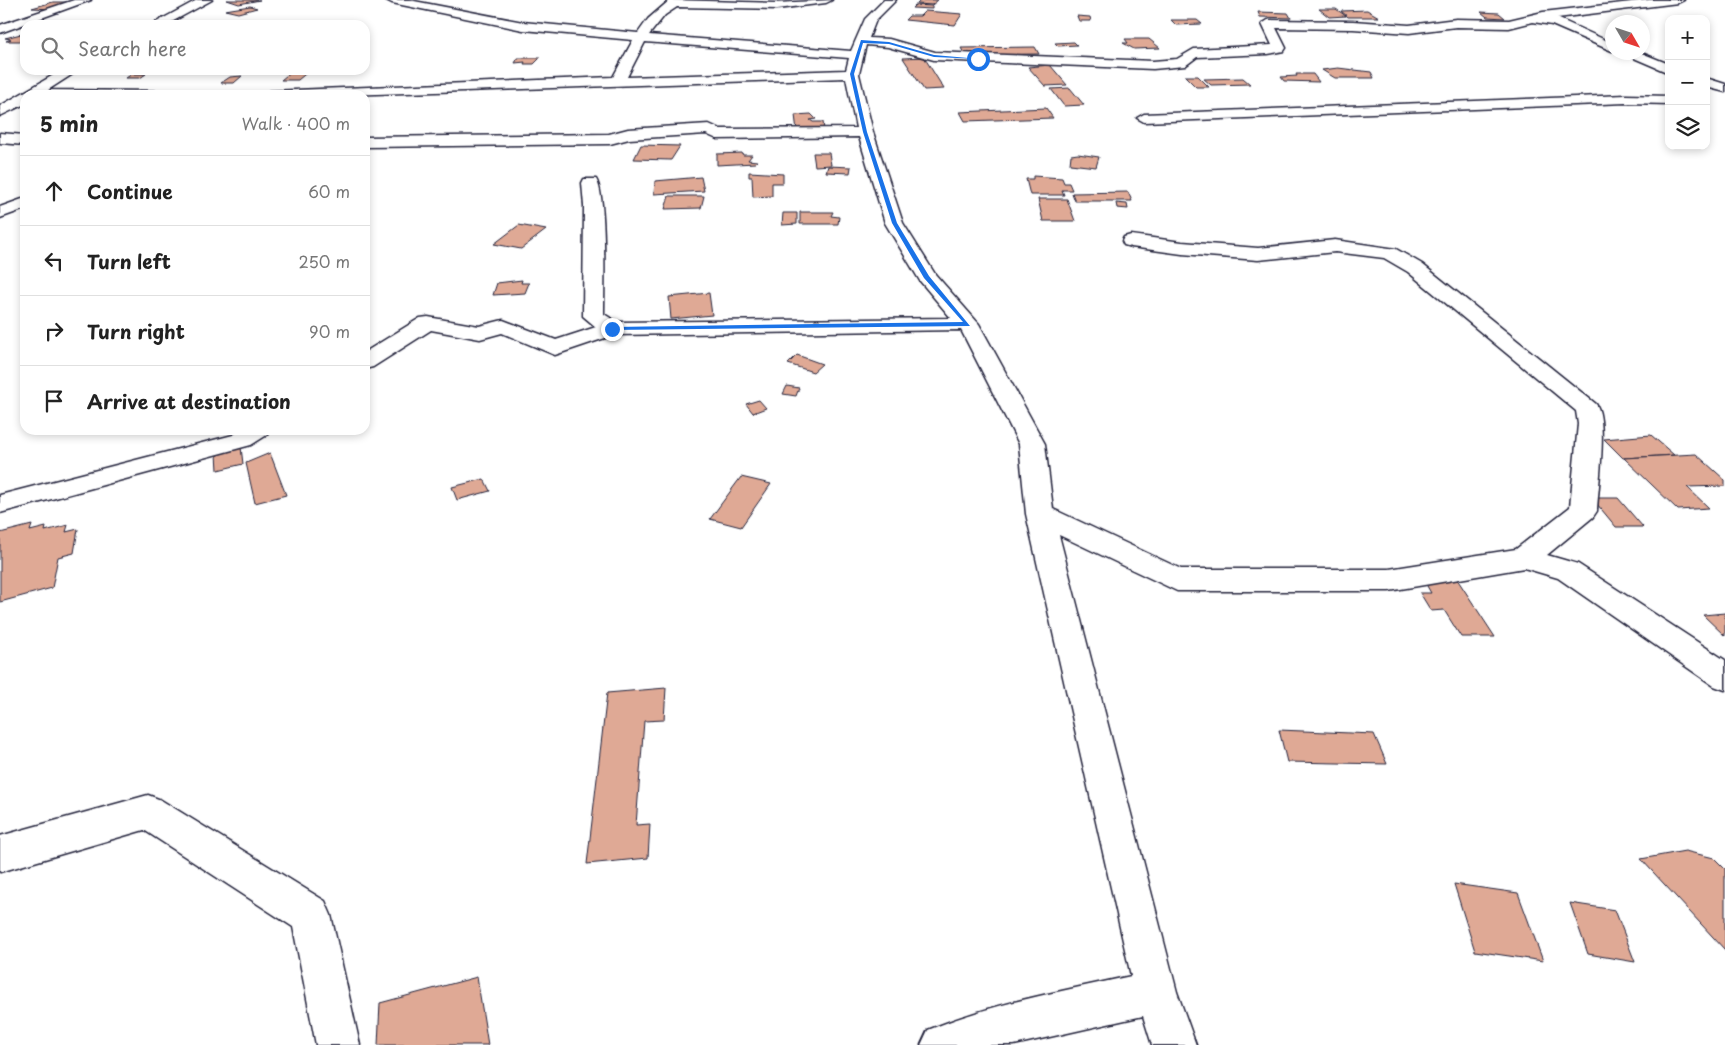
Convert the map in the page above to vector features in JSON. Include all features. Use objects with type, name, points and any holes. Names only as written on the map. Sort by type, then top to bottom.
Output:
[{"type":"street","points":[[26,20],[85,0]]},
{"type":"street","points":[[167,20],[206,0]]},
{"type":"street","points":[[392,0],[523,26],[856,56]]},
{"type":"street","points":[[618,81],[642,36],[658,15],[675,2],[777,6],[826,0]]},
{"type":"street","points":[[890,0],[871,19],[856,56],[865,132],[894,223],[926,277],[968,324],[1032,444],[1040,514],[1156,992],[1174,1045]]},
{"type":"street","points":[[1605,44],[1543,16],[1678,0]]},
{"type":"street","points":[[352,90],[618,81],[856,56],[889,43],[934,56],[1153,65],[1180,63],[1194,53],[1280,48],[1268,24],[1353,25],[1409,29],[1456,23],[1509,24],[1533,18],[1552,21]]},
{"type":"street","points":[[0,29],[20,22]]},
{"type":"street","points":[[1646,60],[1665,67]]},
{"type":"street","points":[[39,90],[64,75]]},
{"type":"street","points":[[1710,83],[1725,88]]},
{"type":"street","points":[[1144,118],[1626,99],[1665,100]]},
{"type":"street","points":[[0,112],[20,101]]},
{"type":"street","points":[[370,142],[610,139],[628,134],[708,129],[717,134],[865,132]]},
{"type":"street","points":[[0,138],[20,140]]},
{"type":"street","points":[[590,183],[593,206],[594,316],[612,329]]},
{"type":"street","points":[[0,213],[20,205]]},
{"type":"street","points":[[1131,241],[1182,248],[1258,254],[1335,246],[1389,253],[1415,268],[1588,410],[1590,424],[1583,511],[1524,558]]},
{"type":"street","points":[[370,359],[428,323],[480,333],[503,326],[555,348],[612,329],[968,324]]},
{"type":"street","points":[[0,504],[242,440],[250,435]]},
{"type":"street","points":[[1040,514],[1177,580],[1389,580],[1524,558],[1568,571],[1725,677]]},
{"type":"street","points":[[0,854],[148,812],[311,915],[338,1045]]},
{"type":"street","points":[[943,1045],[1010,1024],[1156,992]]},
{"type":"building","points":[[227,0],[260,0],[239,4]]},
{"type":"building","points":[[921,0],[938,0],[932,5],[917,4]]},
{"type":"building","points":[[53,2],[68,2],[51,9],[32,8]]},
{"type":"building","points":[[915,5],[932,6],[932,9],[912,8]]},
{"type":"building","points":[[250,6],[257,8],[238,13],[225,10]]},
{"type":"building","points":[[1319,9],[1336,9],[1346,16],[1329,17]]},
{"type":"building","points":[[1367,10],[1379,17],[1348,17],[1341,11]]},
{"type":"building","points":[[925,11],[962,14],[955,25],[905,20],[909,16],[920,16]]},
{"type":"building","points":[[1258,12],[1288,13],[1291,18],[1260,17]]},
{"type":"building","points":[[1481,12],[1499,13],[1505,18],[1487,17]]},
{"type":"building","points":[[1077,16],[1090,17],[1091,21],[1079,21]]},
{"type":"building","points":[[1171,20],[1197,20],[1202,24],[1176,25]]},
{"type":"building","points":[[20,34],[20,41],[6,41],[11,39],[5,38]]},
{"type":"building","points":[[1125,39],[1149,39],[1160,48],[1134,49],[1123,43],[1128,43]]},
{"type":"building","points":[[1074,42],[1077,45],[1058,46],[1055,43]]},
{"type":"building","points":[[1035,47],[1039,54],[965,55],[961,48]]},
{"type":"building","points":[[924,57],[944,89],[924,90],[903,58]]},
{"type":"building","points":[[518,58],[540,58],[534,64],[524,64],[525,62],[515,63]]},
{"type":"building","points":[[1050,65],[1067,85],[1045,86],[1028,67]]},
{"type":"building","points":[[1338,68],[1371,72],[1374,78],[1335,78],[1322,70]]},
{"type":"building","points":[[1296,74],[1313,74],[1319,82],[1284,81],[1281,77],[1297,76]]},
{"type":"building","points":[[130,75],[144,75],[140,78],[126,78]]},
{"type":"building","points":[[287,75],[304,75],[298,80],[281,80]]},
{"type":"building","points":[[242,76],[234,83],[221,83],[230,77]]},
{"type":"building","points":[[1185,76],[1198,76],[1209,87],[1196,87]]},
{"type":"building","points":[[1243,78],[1250,84],[1211,85],[1204,79]]},
{"type":"building","points":[[1070,88],[1084,105],[1064,106],[1051,89]]},
{"type":"building","points":[[1046,108],[1053,118],[965,121],[960,112]]},
{"type":"building","points":[[811,114],[816,119],[810,120],[813,122],[823,122],[824,130],[797,131],[795,115]]},
{"type":"building","points":[[641,145],[680,146],[671,160],[634,159]]},
{"type":"building","points":[[742,153],[743,155],[752,155],[748,160],[757,161],[755,163],[717,165],[717,154]]},
{"type":"building","points":[[813,153],[829,153],[831,165],[815,166]]},
{"type":"building","points":[[1071,155],[1099,157],[1096,167],[1070,164]]},
{"type":"building","points":[[828,166],[851,167],[850,173],[826,172]]},
{"type":"building","points":[[749,172],[783,174],[783,183],[772,183],[772,196],[753,197],[752,177],[749,177]]},
{"type":"building","points":[[1033,176],[1062,178],[1064,183],[1069,183],[1072,190],[1062,190],[1064,195],[1030,195],[1026,179],[1033,179]]},
{"type":"building","points":[[701,177],[704,191],[654,194],[655,181]]},
{"type":"building","points":[[1128,192],[1132,201],[1075,201],[1072,193]]},
{"type":"building","points":[[669,196],[704,196],[701,208],[665,209]]},
{"type":"building","points":[[1038,199],[1067,199],[1075,221],[1043,221]]},
{"type":"building","points":[[1116,203],[1127,204],[1128,209],[1117,208]]},
{"type":"building","points":[[800,212],[833,212],[831,216],[839,217],[838,224],[800,224]]},
{"type":"building","points":[[783,213],[797,213],[797,224],[782,225]]},
{"type":"building","points":[[519,225],[546,230],[521,249],[494,244]]},
{"type":"building","points":[[522,280],[521,283],[529,283],[525,293],[493,295],[497,283]]},
{"type":"building","points":[[709,293],[712,315],[671,319],[669,297]]},
{"type":"building","points":[[797,355],[822,364],[813,372],[788,364]]},
{"type":"building","points":[[787,386],[799,388],[796,396],[783,394]]},
{"type":"building","points":[[759,400],[766,408],[753,413],[746,404]]},
{"type":"building","points":[[1651,435],[1674,455],[1623,458],[1604,439]]},
{"type":"building","points":[[241,447],[243,464],[218,470],[217,454]]},
{"type":"building","points":[[270,453],[286,495],[255,503],[246,463]]},
{"type":"building","points":[[1696,454],[1725,480],[1725,486],[1687,487],[1709,508],[1678,510],[1624,458]]},
{"type":"building","points":[[741,477],[771,484],[741,527],[710,519]]},
{"type":"building","points":[[484,479],[490,491],[457,500],[452,487]]},
{"type":"building","points":[[1592,498],[1618,498],[1643,527],[1616,527]]},
{"type":"building","points":[[32,525],[30,531],[46,527],[45,531],[68,525],[66,532],[78,529],[74,553],[58,557],[52,588],[0,602],[0,533]]},
{"type":"building","points":[[1423,579],[1457,579],[1495,637],[1461,637],[1444,610],[1431,611],[1420,593],[1431,593]]},
{"type":"building","points":[[1725,613],[1725,636],[1703,615]]},
{"type":"building","points":[[666,688],[664,720],[644,721],[636,825],[650,824],[648,858],[587,864],[607,693]]},
{"type":"building","points":[[1279,730],[1374,734],[1387,764],[1287,762]]},
{"type":"building","points":[[1685,851],[1714,858],[1725,869],[1725,950],[1641,859]]},
{"type":"building","points":[[1454,884],[1518,893],[1543,961],[1475,951]]},
{"type":"building","points":[[1570,903],[1615,910],[1635,962],[1588,954]]},
{"type":"building","points":[[477,977],[488,1045],[378,1045],[380,1003]]},
{"type":"route","points":[[612,329],[968,324],[926,277],[894,223],[865,132],[852,74],[861,41],[889,43],[934,56],[978,59]]}]
